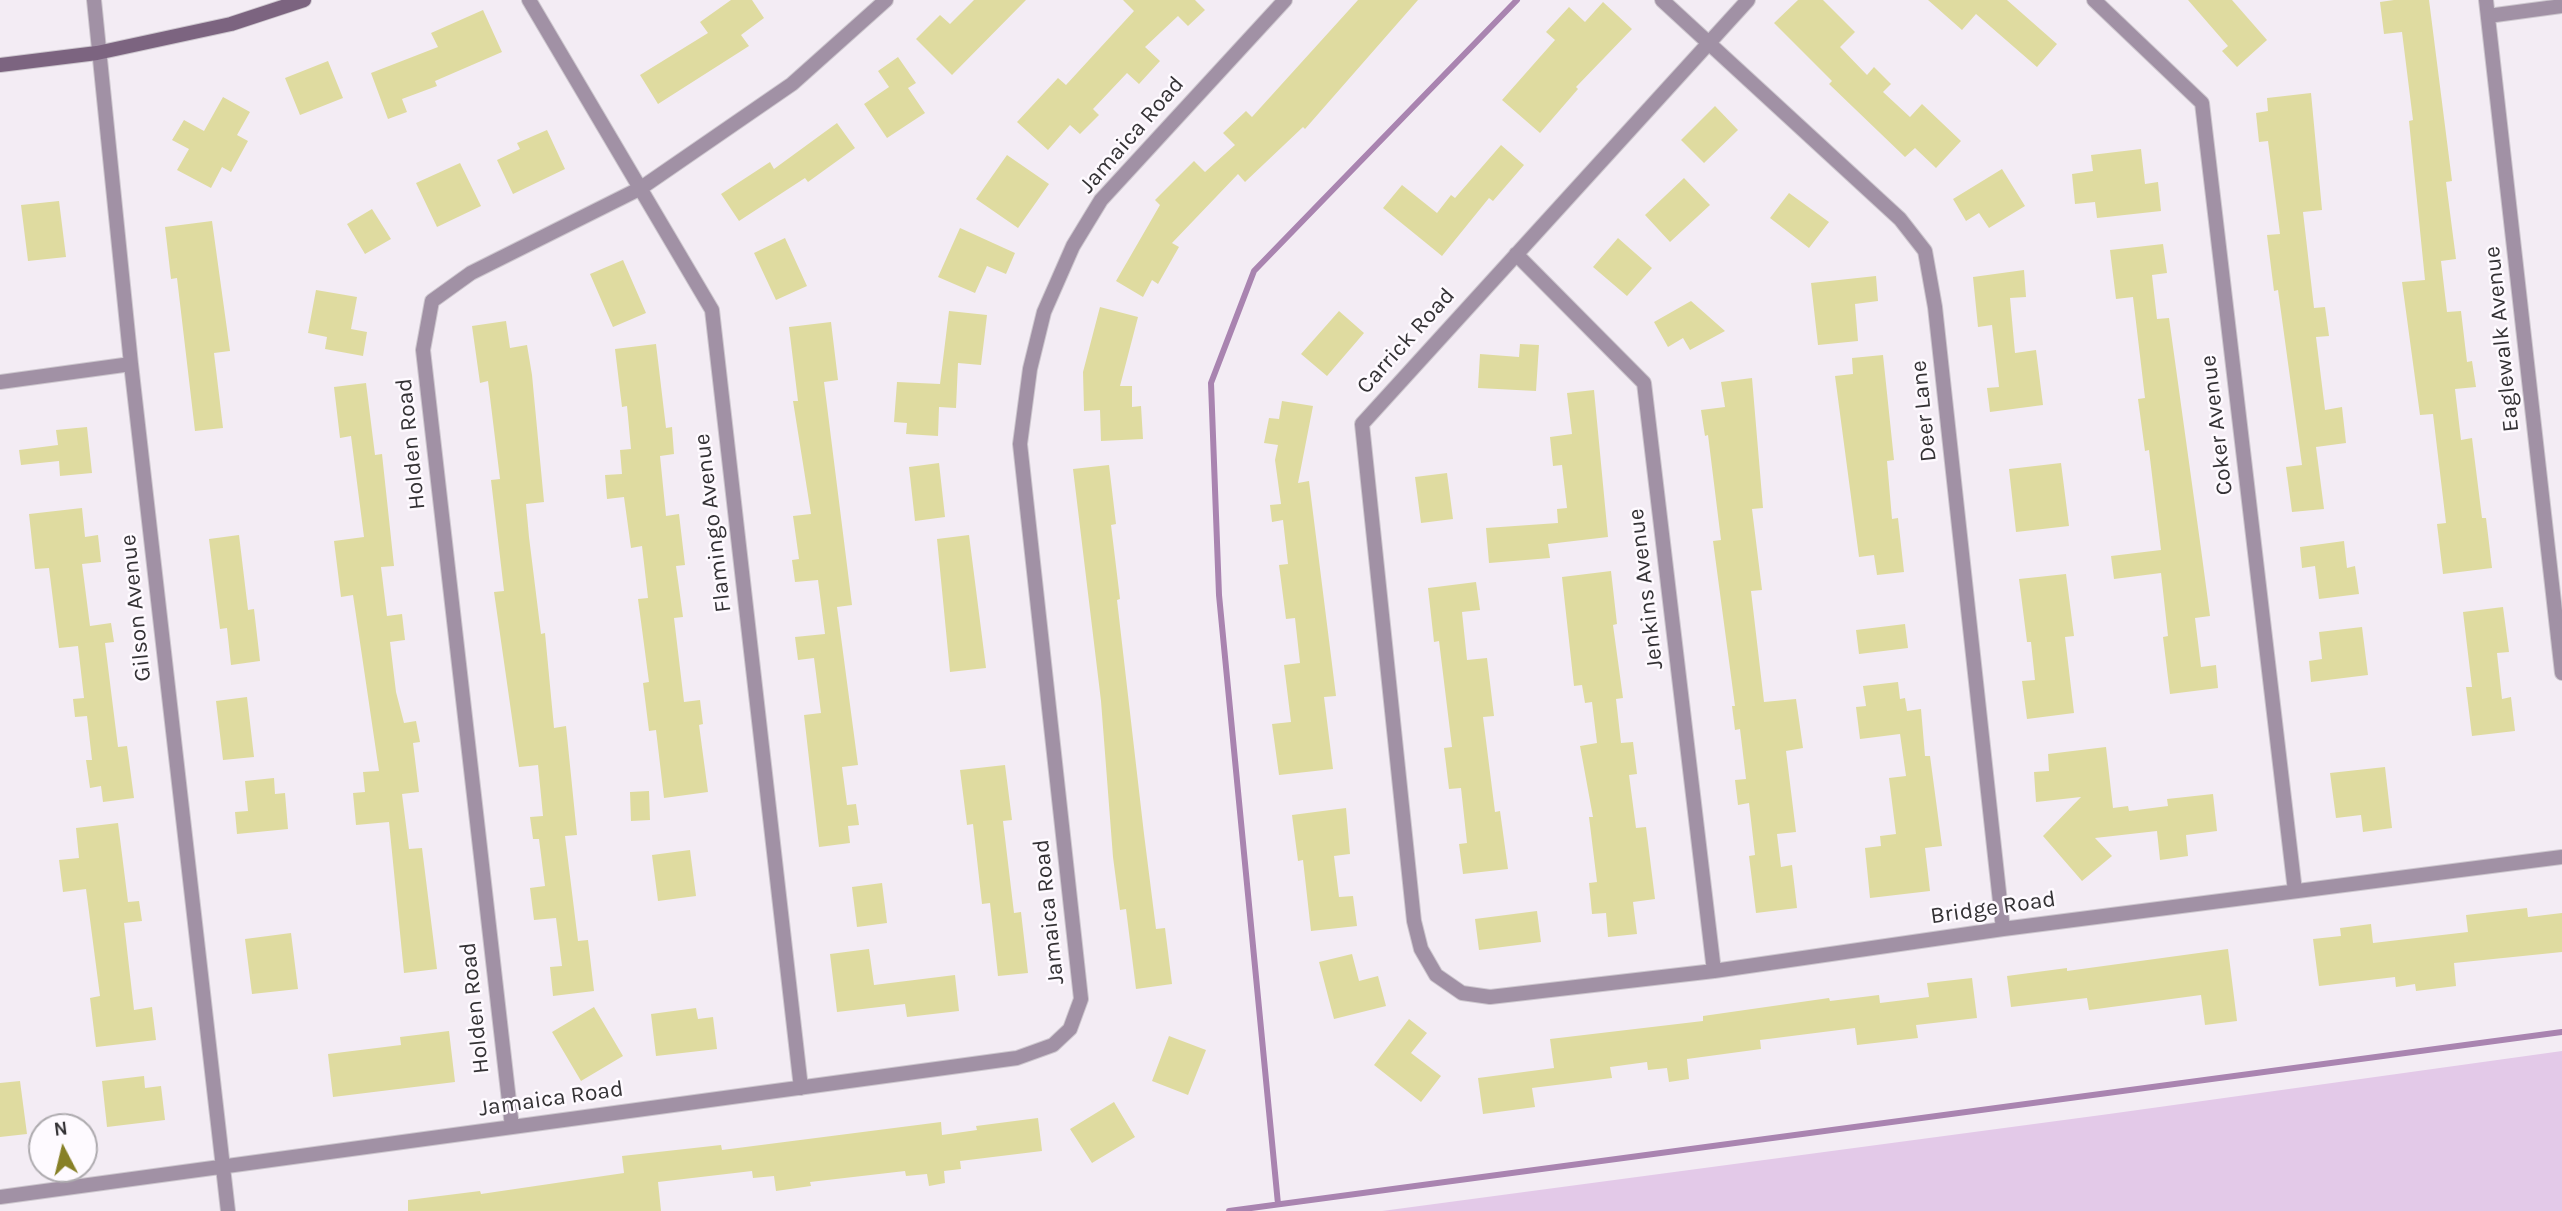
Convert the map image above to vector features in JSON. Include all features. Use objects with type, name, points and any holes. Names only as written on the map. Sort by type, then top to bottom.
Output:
[{"type":"street","name":"Gilson Avenue","points":[[94,0],[97,53],[131,364],[228,1211]]},
{"type":"street","points":[[0,65],[97,53],[231,24],[304,0]]},
{"type":"street","name":"Flamingo Avenue","points":[[529,0],[712,310],[802,1088]]},
{"type":"street","name":"Holden Road","points":[[512,1127],[423,350],[432,301],[471,273],[641,188],[792,84],[886,0]]},
{"type":"street","name":"Jamaica Road","points":[[0,1197],[1017,1058],[1054,1045],[1070,1029],[1081,999],[1020,444],[1030,369],[1044,312],[1073,246],[1101,200],[1284,0]]},
{"type":"street","name":"Deer Lane","points":[[1662,0],[1900,219],[1925,251],[1935,307],[2003,929]]},
{"type":"street","name":"Carrick Road","points":[[1436,975],[1421,948],[1414,921],[1362,424],[1748,0]]},
{"type":"street","name":"Coker Avenue","points":[[2094,0],[2202,103],[2295,891]]},
{"type":"street","name":"Eaglewalk Avenue","points":[[2486,0],[2556,560],[2562,673]]},
{"type":"street","points":[[2488,16],[2562,6]]},
{"type":"street","name":"Jenkins Avenue","points":[[1516,254],[1644,383],[1714,971]]},
{"type":"street","points":[[0,382],[131,364]]},
{"type":"street","name":"Bridge Road","points":[[1436,975],[1462,993],[1490,997],[1714,971],[2003,929],[2562,857]]},
{"type":"shaded area","points":[[2562,1051],[2562,1211],[1382,1211],[2109,1114]]},
{"type":"building","points":[[731,0],[752,0],[764,18],[741,35],[749,46],[658,104],[640,75],[708,33],[700,22]]},
{"type":"building","points":[[974,0],[1026,0],[952,75],[916,39],[940,15],[950,24]]},
{"type":"building","points":[[1123,0],[1195,0],[1205,10],[1188,26],[1178,16],[1145,47],[1160,61],[1139,84],[1127,73],[1093,109],[1099,115],[1080,134],[1070,125],[1048,150],[1017,122],[1058,78],[1066,85],[1134,11]]},
{"type":"building","points":[[1358,0],[1418,0],[1305,129],[1303,127],[1245,182],[1238,174],[1172,243],[1179,247],[1158,284],[1152,280],[1143,297],[1116,281],[1160,205],[1155,200],[1194,161],[1205,172],[1235,145],[1223,133],[1246,111],[1252,117]]},
{"type":"building","points":[[1798,0],[1823,0],[1855,32],[1840,47],[1867,75],[1874,67],[1891,84],[1883,92],[1910,117],[1922,104],[1961,141],[1936,168],[1915,148],[1905,157],[1829,84],[1832,81],[1774,23]]},
{"type":"building","points":[[1928,0],[2007,0],[2057,44],[2037,67],[1976,14],[1962,30]]},
{"type":"building","points":[[2188,0],[2232,0],[2267,40],[2237,67],[2222,51],[2228,46]]},
{"type":"building","points":[[2429,0],[2452,181],[2446,182],[2456,259],[2441,261],[2447,312],[2461,311],[2467,362],[2472,361],[2476,387],[2455,389],[2461,440],[2472,438],[2482,518],[2486,518],[2492,568],[2443,574],[2437,524],[2446,523],[2433,414],[2420,415],[2402,282],[2425,280],[2409,121],[2413,120],[2402,32],[2384,34],[2380,2]]},
{"type":"building","points":[[1603,2],[1632,29],[1576,87],[1578,89],[1540,133],[1502,100],[1555,40],[1546,32],[1569,7],[1585,22]]},
{"type":"building","points":[[483,10],[502,52],[435,81],[437,86],[402,99],[407,112],[388,119],[371,73],[438,47],[431,33]]},
{"type":"building","points":[[898,57],[916,83],[908,88],[925,113],[887,138],[864,104],[889,87],[878,71]]},
{"type":"building","points":[[328,61],[343,98],[300,115],[285,78]]},
{"type":"building","points":[[2311,93],[2322,210],[2303,212],[2314,308],[2325,307],[2329,336],[2316,337],[2325,410],[2342,407],[2346,443],[2316,447],[2324,509],[2292,512],[2286,467],[2302,465],[2278,290],[2274,291],[2267,235],[2280,234],[2268,141],[2259,142],[2256,113],[2268,111],[2267,98]]},
{"type":"building","points":[[223,97],[250,112],[237,135],[248,141],[231,172],[222,167],[211,188],[177,170],[189,149],[172,140],[184,120],[204,131]]},
{"type":"building","points":[[1715,106],[1738,130],[1704,163],[1681,140]]},
{"type":"building","points":[[837,123],[855,148],[808,182],[805,178],[739,221],[721,194],[770,162],[774,169]]},
{"type":"building","points":[[547,130],[565,169],[513,194],[497,160],[520,149],[517,143]]},
{"type":"building","points":[[1501,145],[1524,165],[1493,201],[1489,198],[1442,256],[1383,208],[1402,185],[1437,213],[1451,195],[1455,198]]},
{"type":"building","points":[[2141,149],[2145,184],[2158,182],[2161,211],[2097,218],[2095,202],[2075,204],[2072,174],[2093,171],[2091,155]]},
{"type":"building","points":[[1007,155],[1049,184],[1018,228],[976,199]]},
{"type":"building","points":[[460,163],[481,206],[437,227],[416,183]]},
{"type":"building","points":[[2002,169],[2025,206],[1989,228],[1979,213],[1966,221],[1953,199]]},
{"type":"building","points":[[1684,178],[1710,205],[1670,242],[1645,215]]},
{"type":"building","points":[[1789,193],[1829,222],[1809,248],[1770,218]]},
{"type":"building","points":[[59,201],[66,257],[28,261],[21,205]]},
{"type":"building","points":[[372,209],[391,239],[365,254],[347,224]]},
{"type":"building","points":[[212,221],[230,351],[214,353],[223,428],[195,431],[177,278],[171,279],[165,227]]},
{"type":"building","points":[[960,228],[1015,253],[1006,274],[987,266],[975,293],[938,277]]},
{"type":"building","points":[[785,238],[807,286],[776,300],[754,253]]},
{"type":"building","points":[[1618,238],[1652,268],[1627,296],[1593,267]]},
{"type":"building","points":[[2163,244],[2167,273],[2152,275],[2157,319],[2169,318],[2210,616],[2195,618],[2201,667],[2216,665],[2218,688],[2170,694],[2163,637],[2168,636],[2161,573],[2114,579],[2111,556],[2161,550],[2149,450],[2145,451],[2138,399],[2145,398],[2133,297],[2116,299],[2110,250]]},
{"type":"building","points":[[623,260],[646,313],[613,327],[590,274]]},
{"type":"building","points":[[2024,270],[2026,297],[2010,298],[2015,353],[2036,350],[2043,405],[1990,412],[1987,388],[1999,387],[1992,325],[1978,327],[1973,277]]},
{"type":"building","points":[[1876,276],[1878,301],[1855,304],[1858,341],[1818,345],[1811,283]]},
{"type":"building","points":[[316,290],[357,297],[351,329],[367,332],[363,356],[325,349],[327,337],[308,333]]},
{"type":"building","points":[[1691,301],[1725,331],[1690,350],[1683,338],[1668,347],[1654,322]]},
{"type":"building","points":[[1100,307],[1138,317],[1120,386],[1132,386],[1132,407],[1141,406],[1143,439],[1101,441],[1100,410],[1084,411],[1083,372]]},
{"type":"building","points":[[949,311],[987,315],[981,365],[958,363],[956,408],[939,407],[938,436],[906,434],[907,423],[894,422],[897,382],[940,384]]},
{"type":"building","points":[[1339,311],[1364,333],[1327,376],[1301,354]]},
{"type":"building","points":[[506,321],[510,348],[527,345],[532,375],[544,502],[526,504],[529,537],[541,634],[545,633],[554,728],[566,726],[577,835],[565,836],[578,941],[588,940],[594,991],[553,996],[550,967],[562,966],[556,918],[534,920],[530,888],[545,886],[539,839],[533,839],[530,817],[543,816],[538,765],[519,767],[494,592],[504,591],[491,480],[500,479],[488,381],[480,383],[472,326]]},
{"type":"building","points":[[831,322],[838,380],[824,382],[852,605],[837,607],[858,765],[842,767],[847,805],[856,804],[859,825],[848,826],[850,843],[819,847],[804,715],[821,713],[814,658],[798,660],[795,637],[825,634],[818,580],[795,582],[792,560],[799,559],[793,516],[811,514],[793,401],[798,401],[789,327]]},
{"type":"building","points":[[656,344],[666,428],[672,427],[674,454],[660,456],[666,516],[679,514],[685,565],[676,566],[683,617],[674,618],[684,702],[700,700],[703,724],[699,725],[708,792],[664,798],[656,730],[649,731],[643,683],[649,682],[638,599],[648,598],[642,546],[631,548],[624,497],[607,499],[605,475],[622,474],[620,450],[631,449],[627,406],[622,407],[615,349]]},
{"type":"building","points":[[1520,344],[1539,345],[1536,391],[1478,388],[1480,354],[1519,357]]},
{"type":"building","points":[[1883,355],[1894,460],[1887,461],[1892,519],[1898,518],[1904,572],[1877,575],[1874,555],[1859,557],[1835,376],[1853,374],[1852,358]]},
{"type":"building","points":[[1752,378],[1763,508],[1752,509],[1762,590],[1751,591],[1764,702],[1796,699],[1803,748],[1786,751],[1796,832],[1777,834],[1781,867],[1792,865],[1797,908],[1756,913],[1749,856],[1755,855],[1749,803],[1738,805],[1735,780],[1746,779],[1740,729],[1735,730],[1732,706],[1735,706],[1713,541],[1721,540],[1708,435],[1705,436],[1701,410],[1725,407],[1721,382]]},
{"type":"building","points":[[366,383],[375,455],[382,454],[394,566],[381,567],[387,616],[402,614],[405,640],[390,642],[396,692],[404,723],[416,721],[420,742],[413,743],[419,792],[402,794],[409,849],[422,848],[437,969],[404,973],[389,822],[356,825],[353,793],[365,792],[363,772],[379,771],[353,595],[341,597],[334,541],[364,537],[351,436],[340,438],[334,387]]},
{"type":"building","points":[[1594,390],[1608,537],[1548,544],[1550,558],[1489,563],[1486,528],[1558,523],[1557,509],[1567,508],[1562,465],[1553,466],[1550,437],[1572,434],[1567,393]]},
{"type":"building","points":[[1282,401],[1313,406],[1298,483],[1309,481],[1336,696],[1324,697],[1333,769],[1279,775],[1272,724],[1291,722],[1284,665],[1300,663],[1295,618],[1286,619],[1279,565],[1288,564],[1283,520],[1272,522],[1270,505],[1281,504],[1275,460],[1278,445],[1264,443],[1269,418],[1279,419]]},
{"type":"building","points":[[87,427],[92,473],[60,476],[59,461],[21,465],[19,450],[58,445],[56,430]]},
{"type":"building","points":[[939,463],[945,517],[915,521],[909,467]]},
{"type":"building","points":[[2061,463],[2069,526],[2016,532],[2009,469]]},
{"type":"building","points":[[1109,465],[1116,524],[1111,525],[1120,599],[1117,600],[1144,834],[1156,929],[1165,928],[1172,984],[1136,989],[1126,909],[1120,910],[1113,857],[1101,701],[1073,469]]},
{"type":"building","points":[[1447,473],[1453,519],[1421,523],[1415,477]]},
{"type":"building","points":[[82,508],[85,537],[98,535],[101,562],[82,564],[90,626],[111,623],[114,642],[105,643],[118,747],[127,746],[134,798],[103,802],[101,786],[90,788],[86,760],[92,760],[87,716],[75,717],[73,699],[84,698],[78,646],[59,648],[49,568],[35,569],[29,514]]},
{"type":"building","points":[[239,535],[248,610],[254,609],[260,661],[231,665],[227,628],[220,629],[209,539]]},
{"type":"building","points":[[969,535],[986,668],[950,672],[937,539]]},
{"type":"building","points":[[2344,541],[2347,568],[2355,566],[2359,594],[2319,599],[2315,566],[2302,568],[2300,547]]},
{"type":"building","points":[[1611,571],[1617,624],[1613,625],[1623,698],[1616,699],[1621,743],[1633,742],[1637,774],[1629,775],[1636,828],[1646,827],[1655,899],[1633,902],[1637,934],[1608,937],[1606,913],[1592,914],[1589,883],[1597,882],[1589,817],[1593,817],[1580,746],[1597,743],[1592,702],[1585,703],[1582,685],[1574,686],[1562,577]]},
{"type":"building","points":[[2066,574],[2074,636],[2065,637],[2074,713],[2027,719],[2022,681],[2035,680],[2019,579]]},
{"type":"building","points":[[1476,582],[1480,610],[1462,612],[1467,660],[1487,658],[1494,716],[1483,717],[1495,812],[1500,811],[1508,869],[1463,874],[1459,844],[1467,843],[1461,788],[1449,789],[1444,748],[1452,747],[1439,641],[1434,642],[1428,588]]},
{"type":"building","points":[[2503,607],[2509,652],[2497,653],[2502,699],[2511,697],[2515,731],[2472,736],[2466,687],[2472,687],[2463,612]]},
{"type":"building","points":[[1905,624],[1908,648],[1859,654],[1856,630]]},
{"type":"building","points":[[2362,627],[2368,675],[2311,682],[2309,661],[2322,659],[2319,632]]},
{"type":"building","points":[[1898,682],[1900,699],[1905,698],[1907,711],[1921,709],[1925,756],[1930,756],[1942,846],[1925,848],[1930,891],[1870,898],[1865,848],[1881,846],[1880,836],[1896,834],[1889,778],[1906,776],[1900,734],[1860,739],[1856,707],[1866,706],[1863,686]]},
{"type":"building","points":[[247,697],[254,757],[223,760],[216,701]]},
{"type":"building","points":[[2106,747],[2113,808],[2128,806],[2129,811],[2168,806],[2167,799],[2213,794],[2217,831],[2186,835],[2188,856],[2160,860],[2157,831],[2095,838],[2112,856],[2082,881],[2043,836],[2081,797],[2036,802],[2034,772],[2049,771],[2048,754]]},
{"type":"building","points":[[1005,765],[1012,820],[1003,821],[1014,913],[1021,912],[1028,973],[998,976],[990,903],[982,904],[973,824],[967,825],[960,770]]},
{"type":"building","points":[[2385,767],[2392,828],[2363,832],[2361,815],[2336,818],[2330,773]]},
{"type":"building","points":[[274,778],[275,794],[285,793],[288,829],[237,834],[235,812],[248,811],[245,781]]},
{"type":"building","points":[[649,791],[650,820],[631,821],[630,792]]},
{"type":"building","points":[[1346,808],[1350,854],[1334,856],[1339,897],[1353,896],[1357,926],[1311,931],[1303,860],[1298,861],[1292,815]]},
{"type":"building","points":[[118,823],[128,902],[139,901],[142,921],[124,923],[134,1010],[152,1007],[156,1040],[96,1047],[90,998],[100,996],[86,889],[63,892],[59,860],[79,858],[76,828]]},
{"type":"building","points":[[690,850],[696,896],[658,901],[652,855]]},
{"type":"building","points":[[882,883],[887,923],[857,927],[852,887]]},
{"type":"building","points":[[2527,908],[2528,917],[2562,913],[2562,952],[2454,963],[2456,986],[2416,991],[2415,984],[2396,987],[2395,977],[2319,986],[2313,939],[2341,936],[2340,928],[2371,924],[2373,943],[2468,932],[2466,915]]},
{"type":"building","points":[[1537,911],[1541,942],[1479,950],[1475,919]]},
{"type":"building","points":[[291,933],[298,989],[252,994],[245,939]]},
{"type":"building","points":[[869,949],[874,985],[955,975],[959,1011],[907,1017],[905,1004],[837,1012],[830,954]]},
{"type":"building","points":[[2228,949],[2237,1021],[2205,1025],[2201,995],[2089,1010],[2087,998],[2011,1007],[2007,976],[2067,968],[2067,971]]},
{"type":"building","points":[[1352,954],[1359,981],[1378,976],[1386,1006],[1334,1019],[1319,962]]},
{"type":"building","points":[[1972,978],[1977,1018],[1916,1025],[1918,1038],[1857,1045],[1855,1028],[1760,1040],[1761,1049],[1687,1059],[1689,1079],[1669,1082],[1667,1068],[1648,1070],[1647,1062],[1610,1067],[1612,1078],[1532,1088],[1535,1107],[1483,1114],[1478,1078],[1554,1068],[1550,1039],[1703,1021],[1703,1016],[1829,998],[1830,1001],[1879,995],[1880,1003],[1929,997],[1927,983]]},
{"type":"building","points":[[594,1007],[623,1056],[581,1081],[552,1032]]},
{"type":"building","points":[[696,1008],[698,1019],[713,1017],[717,1049],[656,1056],[651,1014]]},
{"type":"building","points":[[1409,1019],[1427,1033],[1411,1053],[1441,1076],[1421,1102],[1374,1065]]},
{"type":"building","points":[[449,1031],[455,1082],[333,1097],[328,1054],[401,1045],[400,1037]]},
{"type":"building","points":[[1169,1036],[1206,1050],[1188,1095],[1152,1081]]},
{"type":"building","points":[[144,1076],[145,1088],[161,1086],[165,1120],[107,1127],[102,1081]]},
{"type":"building","points":[[20,1081],[27,1134],[0,1137],[0,1083]]},
{"type":"building","points":[[1114,1102],[1135,1137],[1092,1163],[1070,1129]]},
{"type":"building","points":[[1038,1118],[1042,1151],[960,1161],[961,1169],[944,1171],[945,1183],[929,1186],[927,1174],[906,1176],[905,1171],[810,1182],[811,1186],[776,1191],[774,1176],[753,1178],[752,1171],[658,1182],[661,1211],[408,1211],[408,1200],[480,1191],[481,1194],[624,1173],[622,1156],[721,1145],[722,1150],[941,1122],[942,1135],[977,1130],[976,1126]]},
{"type":"waterway","points":[[1278,1204],[1219,595],[1211,383],[1254,271],[1517,0]]},
{"type":"waterway","points":[[1229,1211],[2562,1032]]}]
